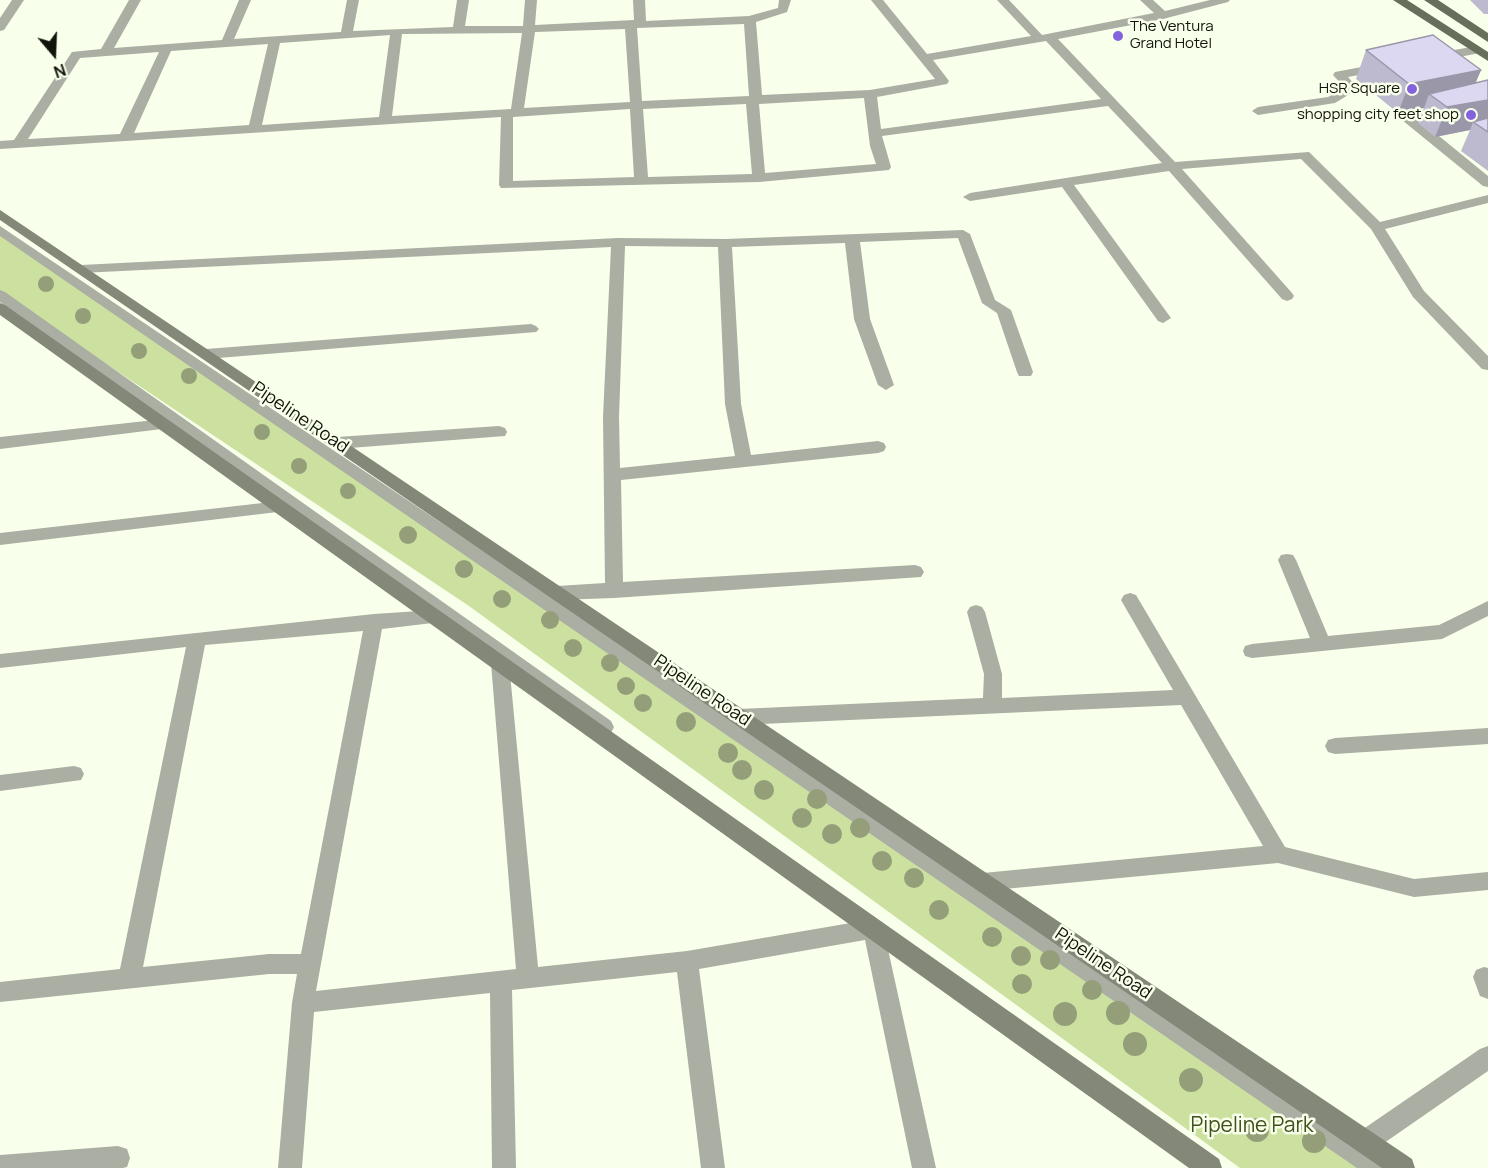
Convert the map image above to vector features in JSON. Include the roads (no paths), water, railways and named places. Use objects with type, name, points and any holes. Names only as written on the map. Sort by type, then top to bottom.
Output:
[{"type":"main road","points":[[1399,0],[1488,57]]},
{"type":"main road","points":[[1430,0],[1488,38]]},
{"type":"main road","name":"Pipeline Road","points":[[0,214],[1403,1168]]},
{"type":"main road","points":[[0,308],[1210,1168]]},
{"type":"street","points":[[0,27],[18,0]]},
{"type":"street","points":[[106,52],[135,0]]},
{"type":"street","points":[[227,43],[245,0]]},
{"type":"street","points":[[346,34],[353,0]]},
{"type":"street","points":[[458,30],[463,0]]},
{"type":"street","points":[[531,0],[529,29],[512,114],[506,185],[759,178],[884,167],[877,146],[870,94]]},
{"type":"street","points":[[639,0],[636,23],[636,105],[641,180]]},
{"type":"street","points":[[19,144],[76,55],[396,31],[529,29],[750,20],[783,10],[785,0]]},
{"type":"street","points":[[0,145],[636,105],[870,94],[944,81],[877,0]]},
{"type":"street","points":[[1003,0],[1111,102],[1172,166],[1287,296]]},
{"type":"street","points":[[1146,0],[1163,15]]},
{"type":"street","points":[[925,58],[1163,15],[1224,0]]},
{"type":"street","points":[[750,20],[759,178]]},
{"type":"street","points":[[385,121],[396,31]]},
{"type":"street","points":[[255,129],[275,40]]},
{"type":"street","points":[[125,137],[166,48]]},
{"type":"street","points":[[1418,61],[1476,50]]},
{"type":"street","points":[[1258,111],[1331,100],[1347,92],[1350,85],[1339,75],[1394,65]]},
{"type":"street","points":[[877,133],[1111,102]]},
{"type":"street","points":[[1407,117],[1488,183]]},
{"type":"street","points":[[970,197],[1172,166],[1304,155],[1377,228],[1418,294],[1488,366]]},
{"type":"street","points":[[1066,183],[1163,318]]},
{"type":"street","points":[[1377,228],[1488,199]]},
{"type":"street","points":[[0,230],[1378,1168]]},
{"type":"street","points":[[81,269],[618,242],[725,243],[963,234],[989,303],[1004,310],[1025,372]]},
{"type":"street","points":[[852,238],[862,319],[886,385]]},
{"type":"street","points":[[614,591],[611,417],[618,242]]},
{"type":"street","points":[[725,243],[733,404],[744,461]]},
{"type":"street","points":[[0,295],[1222,1168]]},
{"type":"street","points":[[206,354],[531,329]]},
{"type":"street","points":[[0,442],[164,424]]},
{"type":"street","points":[[337,443],[499,432]]},
{"type":"street","points":[[612,475],[878,447]]},
{"type":"street","points":[[0,538],[280,507]]},
{"type":"street","points":[[1287,560],[1322,644]]},
{"type":"street","points":[[556,593],[915,572]]},
{"type":"street","points":[[1130,600],[1278,854]]},
{"type":"street","points":[[1252,651],[1442,632],[1488,608]]},
{"type":"street","points":[[976,612],[993,674],[992,705]]},
{"type":"street","points":[[0,661],[374,621],[435,617]]},
{"type":"street","points":[[290,1168],[303,1003],[374,621]]},
{"type":"street","points":[[129,979],[197,639]]},
{"type":"street","points":[[500,663],[528,978]]},
{"type":"street","points":[[740,717],[1186,697]]},
{"type":"street","points":[[1335,746],[1488,736]]},
{"type":"street","points":[[0,783],[74,774]]},
{"type":"street","points":[[983,882],[1278,854],[1414,888],[1488,881]]},
{"type":"street","points":[[303,1003],[687,961],[874,929],[924,1168]]},
{"type":"street","points":[[687,961],[713,1168]]},
{"type":"street","points":[[0,992],[269,964],[311,964]]},
{"type":"street","points":[[501,982],[504,1168]]},
{"type":"street","points":[[1365,1142],[1488,1057]]},
{"type":"street","points":[[0,1167],[118,1158]]},
{"type":"place","name":"The Ventura Grand Hotel","points":[[1118,36]]},
{"type":"place","name":"HSR Square","points":[[1412,89]]},
{"type":"place","name":"shopping city feet shop","points":[[1471,115]]},
{"type":"park label","name":"Pipeline Park","points":[[1252,1126]]}]
